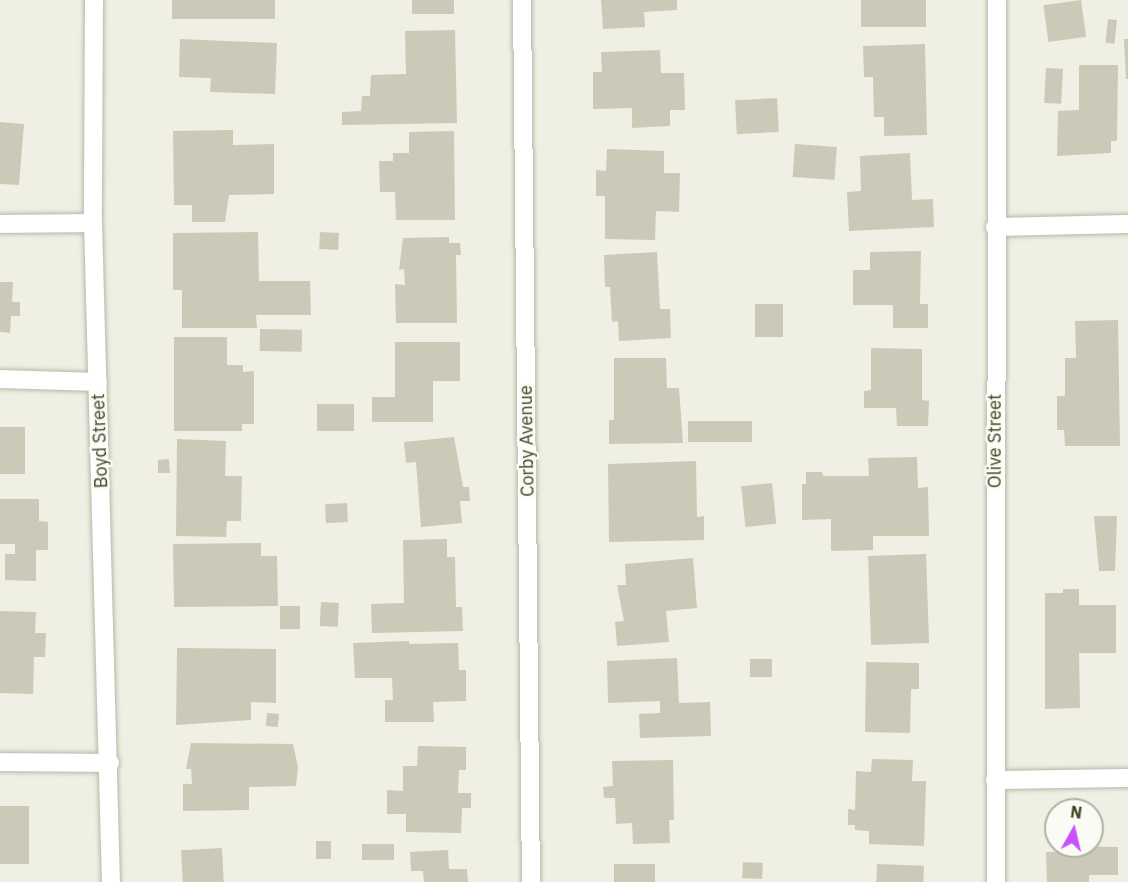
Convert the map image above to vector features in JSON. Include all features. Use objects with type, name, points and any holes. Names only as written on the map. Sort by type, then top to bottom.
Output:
[{"type":"street","name":"Boyd Street","points":[[94,0],[93,223],[110,763],[111,882]]},
{"type":"street","name":"Corby Avenue","points":[[522,0],[531,882]]},
{"type":"street","name":"Olive Street","points":[[996,882],[997,0]]},
{"type":"street","points":[[0,224],[93,223]]},
{"type":"street","points":[[995,226],[1128,224]]},
{"type":"street","points":[[0,379],[98,382]]},
{"type":"street","points":[[0,762],[110,763]]},
{"type":"street","points":[[995,780],[1128,778]]},
{"type":"building","points":[[172,0],[275,0],[275,19],[172,19]]},
{"type":"building","points":[[412,0],[454,0],[454,14],[412,14]]},
{"type":"building","points":[[601,0],[677,0],[677,10],[644,12],[645,27],[603,29]]},
{"type":"building","points":[[861,0],[926,0],[926,27],[861,27]]},
{"type":"building","points":[[1081,0],[1086,37],[1049,42],[1043,5]]},
{"type":"building","points":[[1108,19],[1117,20],[1114,44],[1105,43]]},
{"type":"building","points":[[455,30],[457,123],[342,125],[342,112],[361,111],[362,96],[370,96],[371,75],[406,74],[405,31]]},
{"type":"building","points":[[180,39],[277,43],[275,94],[210,92],[211,78],[179,77]]},
{"type":"building","points":[[1124,39],[1128,39],[1128,79],[1126,79]]},
{"type":"building","points":[[925,44],[927,135],[884,136],[884,117],[874,117],[873,77],[864,77],[863,46]]},
{"type":"building","points":[[660,50],[661,73],[684,73],[685,110],[670,110],[670,126],[632,128],[632,108],[593,109],[593,72],[602,72],[601,52]]},
{"type":"building","points":[[1079,65],[1118,65],[1117,141],[1111,141],[1111,153],[1057,156],[1058,111],[1079,110]]},
{"type":"building","points":[[1046,68],[1063,69],[1061,104],[1044,103]]},
{"type":"building","points":[[777,98],[779,132],[737,134],[735,100]]},
{"type":"building","points":[[0,122],[24,124],[19,185],[0,184]]},
{"type":"building","points":[[233,130],[233,145],[274,144],[274,194],[229,195],[225,222],[192,222],[192,205],[174,205],[173,131]]},
{"type":"building","points":[[454,131],[455,220],[396,220],[395,192],[380,192],[379,161],[393,161],[393,153],[409,153],[409,132]]},
{"type":"building","points":[[795,144],[837,147],[835,180],[793,177]]},
{"type":"building","points":[[607,149],[664,151],[664,173],[680,173],[679,212],[656,211],[655,240],[605,239],[605,196],[596,196],[596,170],[606,171]]},
{"type":"building","points":[[910,153],[912,200],[933,199],[934,227],[849,231],[847,192],[861,191],[860,156]]},
{"type":"building","points":[[258,232],[259,281],[310,281],[311,315],[256,315],[257,328],[182,328],[182,290],[173,290],[173,233]]},
{"type":"building","points":[[320,232],[339,233],[338,250],[319,249]]},
{"type":"building","points":[[449,237],[449,243],[460,243],[461,255],[456,255],[457,323],[396,323],[395,284],[405,285],[404,269],[399,270],[403,238]]},
{"type":"building","points":[[921,251],[920,304],[928,304],[928,328],[893,328],[893,305],[853,305],[853,270],[870,270],[870,252]]},
{"type":"building","points":[[657,252],[660,309],[670,309],[671,338],[619,341],[618,321],[612,322],[610,287],[605,287],[604,255]]},
{"type":"building","points":[[0,282],[13,282],[12,302],[20,302],[20,316],[11,316],[10,333],[0,332]]},
{"type":"building","points":[[755,304],[783,304],[783,337],[755,337]]},
{"type":"building","points":[[1118,320],[1120,446],[1065,446],[1064,430],[1057,430],[1057,396],[1065,396],[1065,358],[1076,358],[1075,321]]},
{"type":"building","points":[[260,329],[302,330],[302,352],[260,351]]},
{"type":"building","points":[[174,337],[227,337],[227,365],[243,365],[243,372],[254,371],[254,424],[242,424],[242,431],[174,431]]},
{"type":"building","points":[[395,342],[460,342],[460,381],[433,381],[433,422],[372,422],[372,397],[395,397]]},
{"type":"building","points":[[871,348],[922,349],[922,400],[929,401],[928,426],[897,426],[896,408],[864,408],[864,391],[871,390]]},
{"type":"building","points":[[614,358],[666,358],[667,388],[679,388],[683,443],[609,444],[609,420],[614,420]]},
{"type":"building","points":[[317,404],[354,404],[354,431],[317,431]]},
{"type":"building","points":[[688,421],[752,421],[752,442],[688,442]]},
{"type":"building","points":[[0,427],[25,427],[25,474],[0,474]]},
{"type":"building","points":[[454,437],[463,487],[469,487],[470,501],[460,501],[462,523],[421,527],[416,462],[406,463],[404,442]]},
{"type":"building","points":[[177,439],[226,441],[225,476],[242,476],[241,521],[227,521],[226,537],[176,536]]},
{"type":"building","points":[[917,457],[918,488],[928,487],[929,536],[873,536],[873,550],[831,551],[831,519],[802,520],[802,484],[806,484],[806,472],[822,472],[823,476],[869,476],[868,458]]},
{"type":"building","points":[[169,459],[170,473],[158,473],[158,460]]},
{"type":"building","points":[[696,461],[697,517],[704,516],[704,540],[609,542],[608,464]]},
{"type":"building","points":[[772,483],[776,524],[745,527],[741,486]]},
{"type":"building","points":[[0,499],[39,499],[39,521],[48,522],[48,550],[36,550],[36,581],[5,580],[5,554],[15,554],[15,544],[0,544]]},
{"type":"building","points":[[347,503],[348,522],[326,523],[325,504]]},
{"type":"building","points":[[1094,516],[1117,516],[1115,571],[1099,571]]},
{"type":"building","points":[[447,539],[447,557],[455,557],[456,607],[462,607],[463,631],[372,633],[371,604],[404,603],[403,540]]},
{"type":"building","points":[[261,543],[261,556],[277,556],[278,606],[174,607],[173,544]]},
{"type":"building","points":[[926,554],[929,643],[871,645],[868,556]]},
{"type":"building","points":[[693,558],[697,608],[666,611],[669,642],[617,646],[615,622],[624,621],[617,585],[626,585],[625,564]]},
{"type":"building","points":[[1063,589],[1079,589],[1079,605],[1116,605],[1116,653],[1079,653],[1080,708],[1045,709],[1045,593],[1063,593]]},
{"type":"building","points":[[321,602],[339,603],[338,627],[320,626]]},
{"type":"building","points":[[280,606],[300,606],[300,629],[280,629]]},
{"type":"building","points":[[0,611],[36,612],[35,633],[46,633],[45,657],[34,657],[33,694],[0,693]]},
{"type":"building","points":[[409,641],[409,644],[458,643],[459,670],[466,670],[466,701],[433,702],[434,722],[385,722],[385,700],[393,700],[392,678],[355,678],[353,643]]},
{"type":"building","points":[[177,648],[276,649],[276,703],[251,702],[251,720],[176,725]]},
{"type":"building","points":[[677,658],[679,703],[710,702],[711,736],[640,738],[639,714],[660,713],[660,701],[608,703],[607,661]]},
{"type":"building","points":[[750,659],[772,659],[772,677],[750,677]]},
{"type":"building","points":[[866,662],[919,663],[919,689],[911,689],[910,733],[865,732]]},
{"type":"building","points":[[267,713],[279,714],[278,727],[266,726]]},
{"type":"building","points":[[191,743],[293,744],[298,767],[296,786],[249,787],[249,810],[183,811],[183,784],[192,784],[191,769],[186,769]]},
{"type":"building","points":[[418,746],[466,747],[466,770],[459,770],[458,793],[471,793],[471,808],[462,808],[461,833],[406,832],[406,814],[387,814],[387,790],[403,791],[403,766],[417,766]]},
{"type":"building","points":[[872,759],[913,760],[912,781],[926,781],[924,846],[869,844],[869,831],[855,830],[855,825],[848,825],[848,809],[855,810],[856,771],[871,772]]},
{"type":"building","points":[[673,760],[674,820],[669,820],[670,843],[633,844],[632,823],[616,824],[615,798],[604,798],[603,787],[613,786],[612,761]]},
{"type":"building","points":[[0,806],[29,806],[29,864],[0,864]]},
{"type":"building","points":[[316,841],[331,841],[331,859],[316,859]]},
{"type":"building","points":[[362,844],[394,844],[394,860],[362,860]]},
{"type":"building","points":[[1104,847],[1118,847],[1118,875],[1089,875],[1089,882],[1047,882],[1046,858],[1104,858]]},
{"type":"building","points":[[222,848],[224,882],[183,882],[181,850]]},
{"type":"building","points":[[448,850],[449,869],[467,869],[468,882],[424,882],[423,871],[411,871],[410,852]]},
{"type":"building","points":[[743,862],[763,863],[762,879],[742,878]]},
{"type":"building","points":[[614,864],[655,864],[655,882],[614,882]]},
{"type":"building","points":[[877,864],[924,866],[923,882],[876,882]]}]
